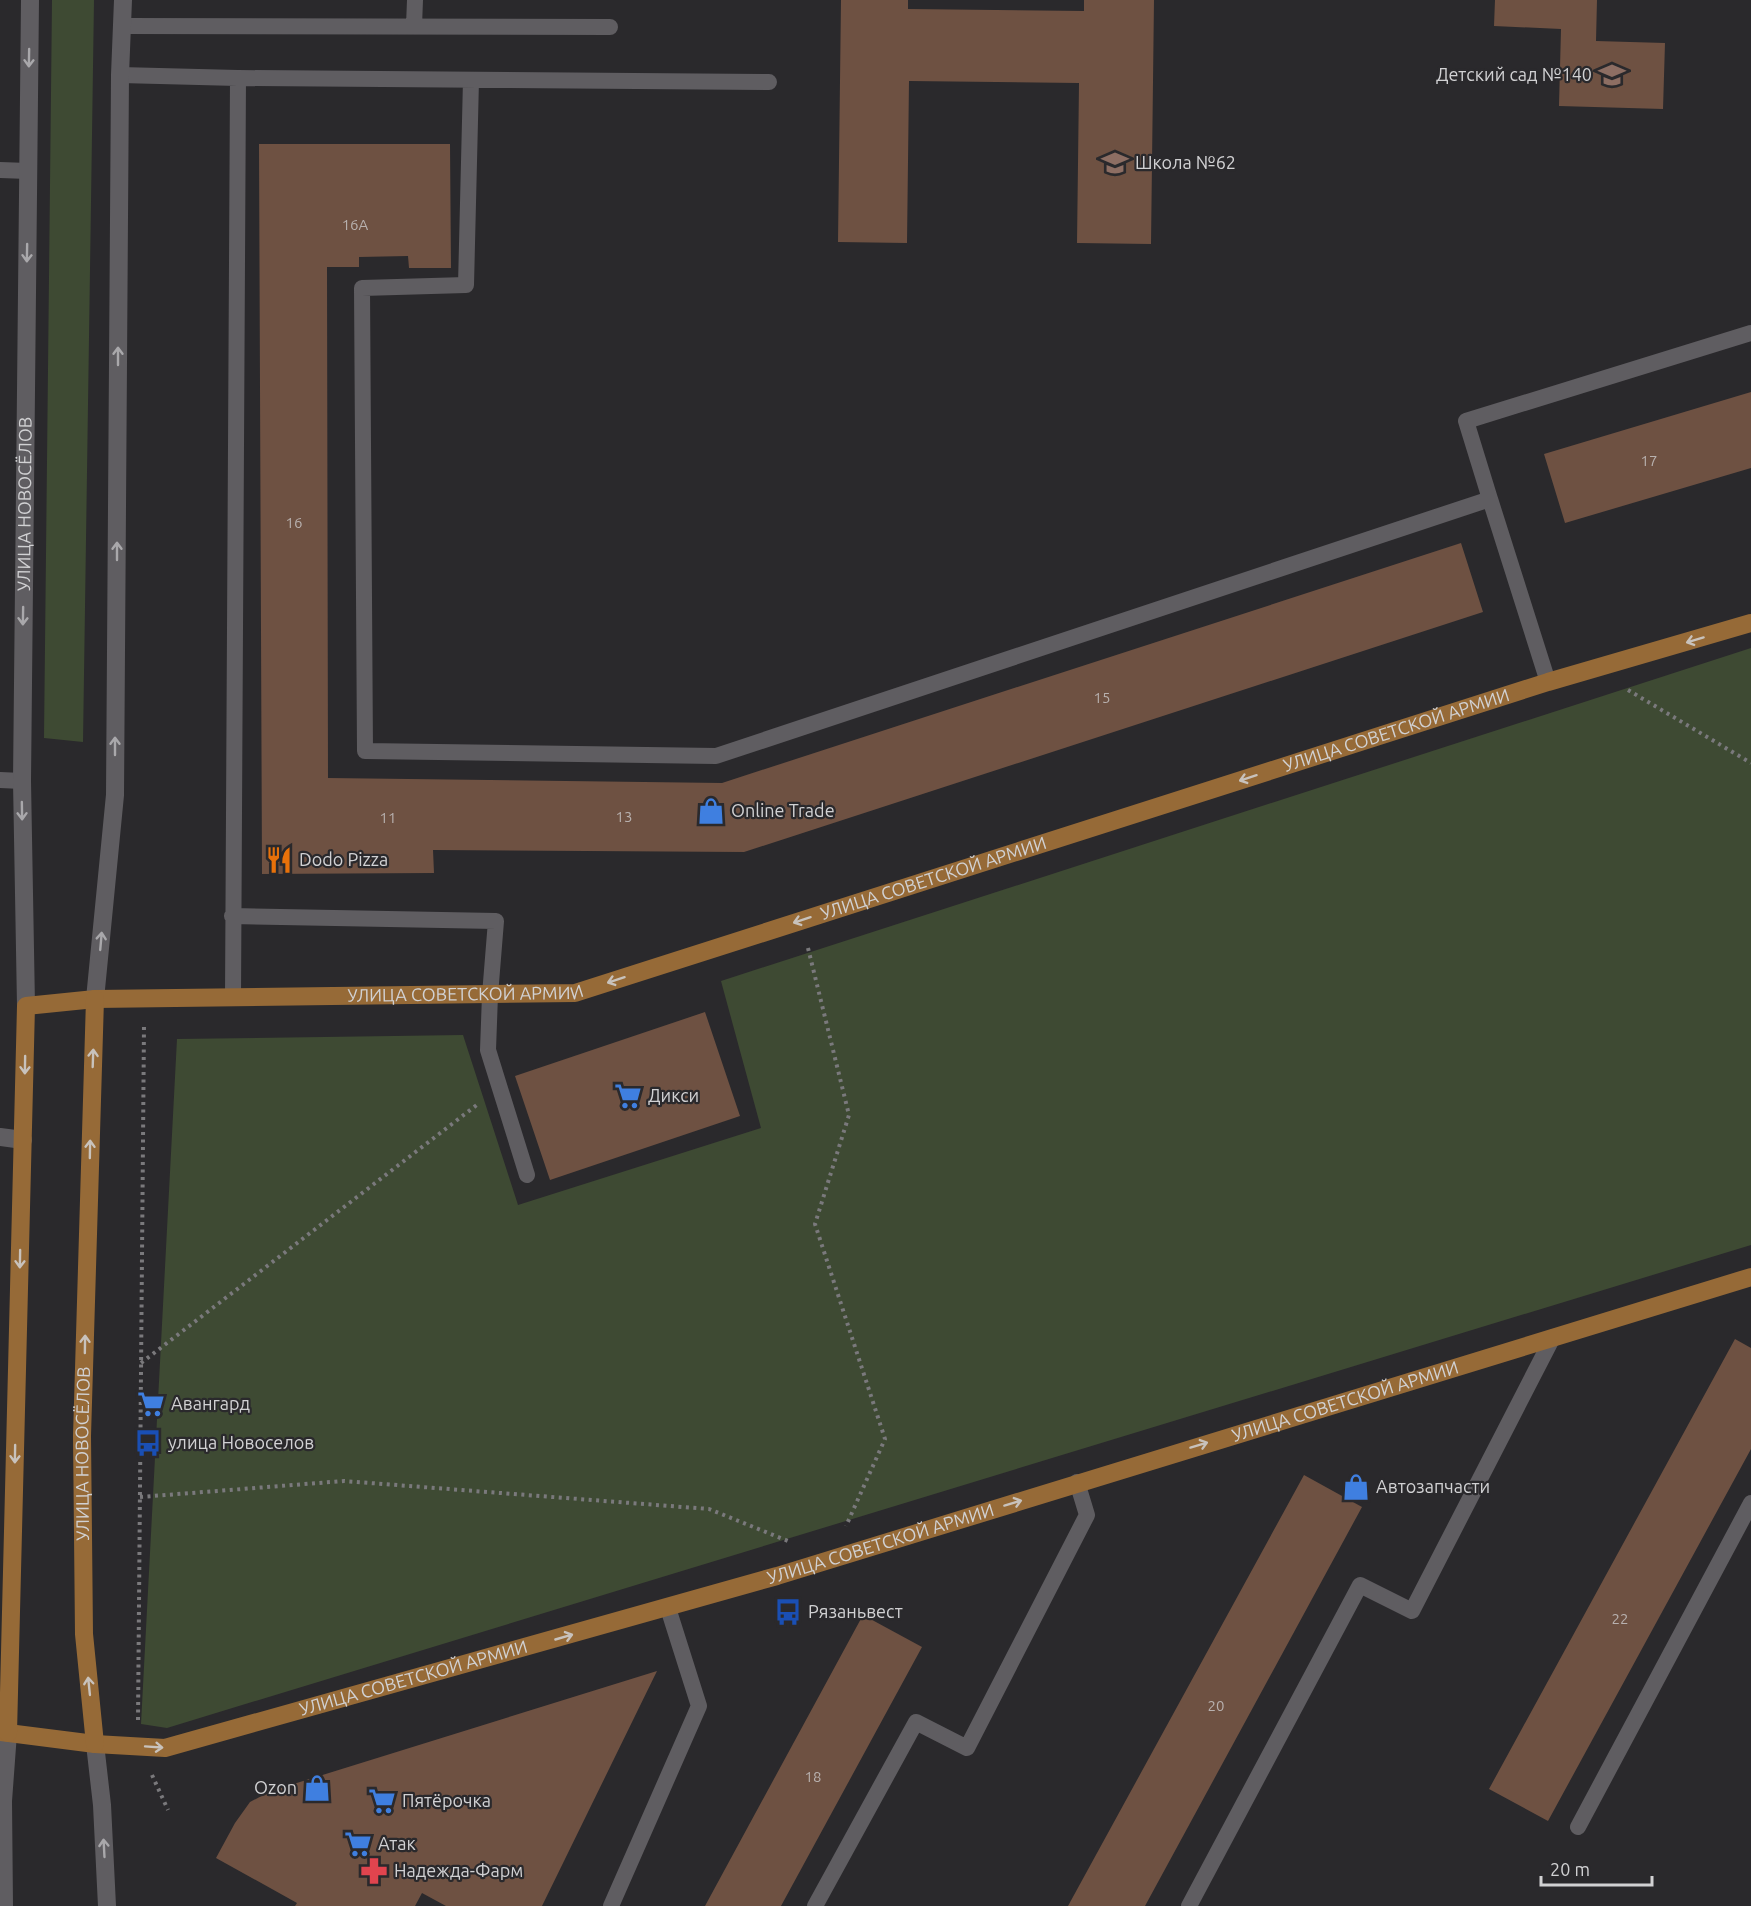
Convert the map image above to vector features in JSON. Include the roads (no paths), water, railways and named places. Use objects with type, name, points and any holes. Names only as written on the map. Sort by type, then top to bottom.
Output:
[{"type":"main road","name":"УЛИЦА НОВОСЁЛОВ","points":[[4,1906],[4,1732],[26,1006],[22,781],[30,0]]},
{"type":"main road","name":"УЛИЦА НОВОСЁЛОВ","points":[[107,1906],[102,1805],[84,1634],[82,1447],[95,999],[115,795],[120,75],[123,0]]},
{"type":"main road","name":"УЛИЦА СОВЕТСКОЙ АРМИИ","points":[[95,999],[490,996],[575,993],[1548,682],[1751,623]]},
{"type":"main road","points":[[26,1006],[95,999]]},
{"type":"main road","points":[[0,1137],[23,1140]]},
{"type":"main road","name":"УЛИЦА СОВЕТСКОЙ АРМИИ","points":[[4,1732],[95,1744],[165,1748],[668,1608],[1751,1277]]},
{"type":"lane","points":[[414,26],[415,0]]},
{"type":"lane","points":[[123,26],[610,27]]},
{"type":"lane","points":[[120,75],[769,82]]},
{"type":"lane","points":[[233,997],[238,78]]},
{"type":"lane","points":[[471,80],[466,285],[362,288],[365,751],[716,756],[1490,499]]},
{"type":"lane","points":[[0,170],[28,171]]},
{"type":"lane","points":[[1548,682],[1466,421],[1751,333]]},
{"type":"lane","points":[[0,780],[22,781]]},
{"type":"lane","points":[[232,916],[496,921],[488,1050],[527,1175]]},
{"type":"lane","points":[[1189,1906],[1360,1585],[1412,1611],[1553,1337]]},
{"type":"lane","points":[[815,1906],[916,1722],[967,1748],[1087,1515],[1077,1482]]},
{"type":"lane","points":[[1578,1827],[1751,1503]]},
{"type":"lane","points":[[611,1906],[699,1706],[668,1608]]},
{"type":"place","name":"Детский сад №140","points":[[1612,75]]},
{"type":"place","name":"Школа №62","points":[[1115,163]]},
{"type":"place","name":"Online Trade","points":[[711,811]]},
{"type":"place","name":"Dodo Pizza","points":[[279,860]]},
{"type":"place","name":"Дикси","points":[[628,1096]]},
{"type":"place","name":"Авангард","points":[[151,1404]]},
{"type":"place","name":"улица Новоселов","points":[[148,1443]]},
{"type":"place","name":"Автозапчасти","points":[[1356,1487]]},
{"type":"place","name":"Рязаньвест","points":[[788,1612]]},
{"type":"place","name":"Ozon","points":[[317,1788]]},
{"type":"place","name":"Пятёрочка","points":[[382,1801]]},
{"type":"place","name":"Атак","points":[[358,1844]]},
{"type":"place","name":"Надежда-Фарм","points":[[374,1871]]}]
